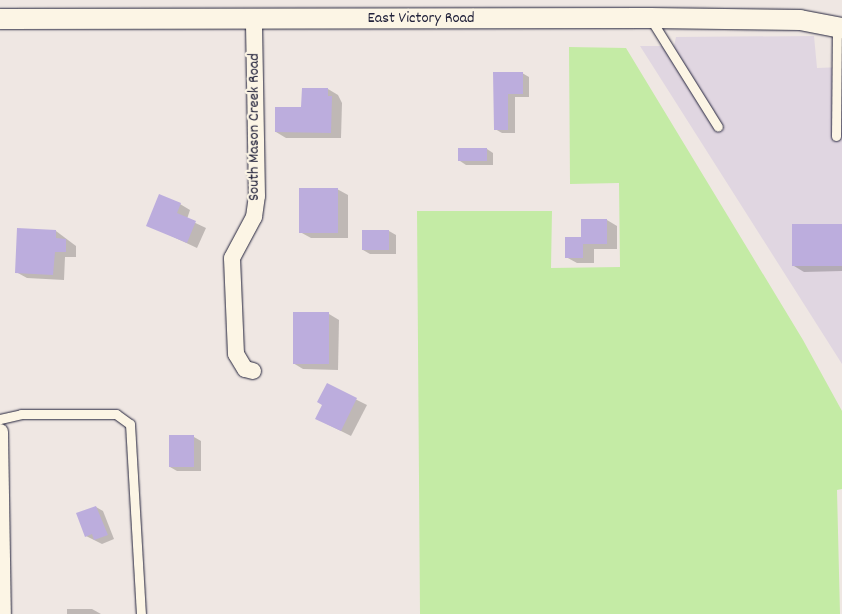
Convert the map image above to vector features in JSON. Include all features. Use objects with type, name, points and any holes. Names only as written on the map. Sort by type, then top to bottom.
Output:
[{"type":"street","name":"East Victory Road","points":[[0,19],[650,18],[800,20],[839,28]]},
{"type":"street","name":"South Mason Creek Road","points":[[253,371],[245,369],[236,354],[232,258],[254,217],[257,196],[254,19]]},
{"type":"street","points":[[0,432],[3,614]]},
{"type":"lane","points":[[650,18],[718,127]]},
{"type":"lane","points":[[836,136],[839,28]]},
{"type":"lane","points":[[0,419],[21,414],[116,414],[130,424],[141,614]]},
{"type":"shaded area","points":[[814,36],[817,68],[842,67],[842,364],[640,46],[674,46],[676,37]]},
{"type":"green space","points":[[569,47],[626,48],[803,340],[842,411],[842,489],[837,490],[840,614],[420,614],[417,211],[552,211],[551,268],[620,267],[619,183],[570,184]]},
{"type":"building","points":[[493,72],[523,72],[523,94],[508,94],[508,130],[494,130]]},
{"type":"building","points":[[302,88],[328,88],[328,96],[332,96],[331,133],[275,132],[275,107],[301,107]]},
{"type":"building","points":[[458,148],[487,148],[487,161],[458,161]]},
{"type":"building","points":[[299,188],[338,188],[338,233],[299,233]]},
{"type":"building","points":[[159,194],[181,203],[177,213],[196,221],[187,243],[146,226]]},
{"type":"building","points":[[581,219],[607,219],[607,244],[583,244],[583,258],[565,258],[565,237],[581,237]]},
{"type":"building","points":[[792,224],[842,224],[842,266],[792,266]]},
{"type":"building","points":[[17,228],[56,230],[56,238],[66,239],[66,252],[55,252],[53,275],[15,273]]},
{"type":"building","points":[[362,230],[389,230],[389,250],[362,250]]},
{"type":"building","points":[[293,312],[329,312],[329,364],[293,364]]},
{"type":"building","points":[[327,383],[357,398],[341,431],[315,419],[322,405],[317,402]]},
{"type":"building","points":[[169,435],[194,435],[194,467],[169,467]]},
{"type":"building","points":[[96,506],[108,535],[94,540],[92,534],[85,537],[76,513]]}]
